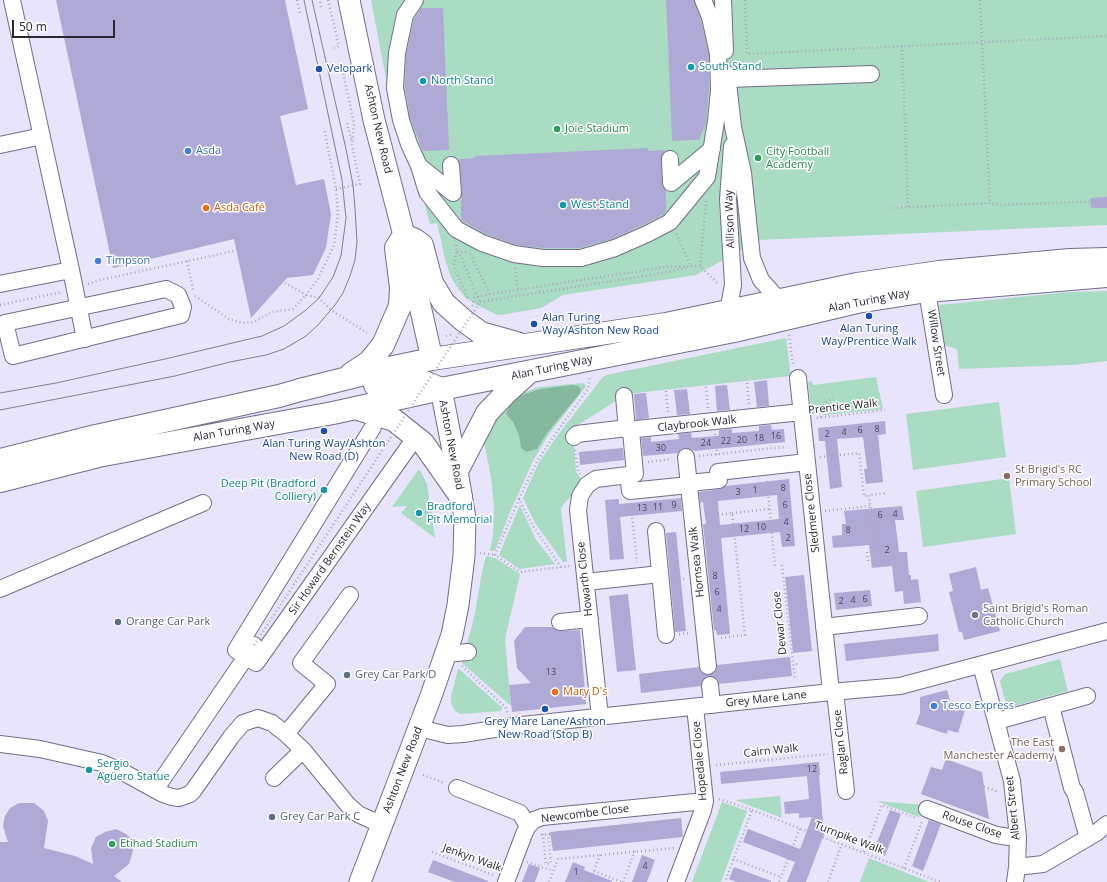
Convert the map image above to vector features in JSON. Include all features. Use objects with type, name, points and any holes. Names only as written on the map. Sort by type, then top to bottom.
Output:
[{"type":"highway","points":[[340,380],[368,362],[385,341],[400,306],[401,288],[396,248],[404,235],[416,240],[422,245],[432,283],[444,303],[463,320],[481,333],[526,345]]},
{"type":"highway","name":"Alan Turing Way","points":[[0,481],[98,456],[355,409],[441,390],[734,331],[783,310],[857,284],[939,272],[1070,260],[1107,259]]},
{"type":"highway","name":"Alan Turing Way","points":[[0,460],[96,436],[279,396],[384,369],[432,359],[666,324],[728,311],[783,310],[857,302],[927,291],[1107,276]]},
{"type":"highway","points":[[432,359],[449,371],[474,370],[605,350],[657,346]]},
{"type":"highway","name":"Ashton New Road","points":[[432,359],[441,390]]},
{"type":"highway","points":[[457,471],[487,414],[508,391],[528,373]]},
{"type":"highway","points":[[279,396],[309,396],[415,378],[441,390]]},
{"type":"highway","points":[[355,409],[394,420],[423,443],[462,501]]},
{"type":"main road","name":"Ashton New Road","points":[[349,0],[374,120],[404,235],[432,359]]},
{"type":"main road","name":"Ashton New Road","points":[[360,882],[419,728],[458,653],[452,635],[458,605],[464,556],[465,518],[441,390]]},
{"type":"street","points":[[12,0],[71,270],[84,340]]},
{"type":"street","points":[[414,0],[405,15],[397,53],[395,88],[401,120],[409,144],[419,166],[427,192],[456,229],[482,243],[514,254],[543,258],[581,258],[615,248],[670,222],[707,177],[716,121],[719,90],[718,54],[710,17],[703,0]]},
{"type":"street","name":"Allison Way","points":[[723,0],[725,56],[733,127],[743,173],[752,258],[761,280],[783,310]]},
{"type":"street","points":[[728,79],[871,74]]},
{"type":"street","name":"Allison Way","points":[[728,311],[733,285],[728,199],[733,127]]},
{"type":"street","points":[[0,145],[42,136]]},
{"type":"street","points":[[670,160],[670,183],[712,148]]},
{"type":"street","points":[[419,166],[453,193],[452,165]]},
{"type":"street","points":[[0,284],[71,270]]},
{"type":"street","points":[[166,289],[178,295],[183,307],[181,315],[84,340],[13,356],[5,323],[78,308],[166,289]]},
{"type":"street","name":"Willow Street","points":[[927,291],[944,395]]},
{"type":"street","points":[[798,378],[807,460]]},
{"type":"street","points":[[624,396],[629,429],[631,469],[630,491],[719,480],[718,472]]},
{"type":"street","name":"Claybrook Walk","points":[[574,437],[577,434],[629,429],[669,427],[750,418],[802,416]]},
{"type":"street","points":[[250,651],[236,650],[373,427]]},
{"type":"street","name":"Sir Howard Bernstein Way","points":[[250,651],[256,663],[410,445]]},
{"type":"street","name":"Hornsea Walk","points":[[686,457],[708,666]]},
{"type":"street","name":"Sledmere Close","points":[[718,472],[765,467],[807,460],[824,627],[833,692]]},
{"type":"street","points":[[587,484],[596,479],[631,469]]},
{"type":"street","name":"Howarth Close","points":[[587,484],[580,496],[578,510],[600,717]]},
{"type":"street","points":[[0,589],[203,503]]},
{"type":"street","points":[[656,531],[666,635]]},
{"type":"street","points":[[586,582],[638,577],[660,578]]},
{"type":"street","points":[[286,734],[328,684],[301,663],[350,595]]},
{"type":"street","points":[[824,627],[919,616]]},
{"type":"street","points":[[560,622],[590,619]]},
{"type":"street","name":"Grey Mare Lane","points":[[419,728],[448,735],[463,734],[513,726],[900,686],[1107,631]]},
{"type":"street","points":[[155,790],[250,651]]},
{"type":"street","name":"Albert Street","points":[[981,665],[1012,781],[1018,837],[1016,874]]},
{"type":"street","points":[[710,685],[712,705]]},
{"type":"street","name":"Raglan Close","points":[[833,692],[846,792]]},
{"type":"street","points":[[997,721],[1087,696]]},
{"type":"street","points":[[1051,706],[1072,788],[1075,792],[1088,838]]},
{"type":"street","name":"Hopedale Close","points":[[676,882],[705,798],[695,707]]},
{"type":"street","points":[[0,744],[40,749],[102,763],[123,772],[155,790],[172,797],[179,798],[193,792],[236,730],[243,723],[258,718],[272,723],[303,750],[348,805],[358,814],[382,825]]},
{"type":"street","points":[[274,778],[303,750]]},
{"type":"street","points":[[457,788],[520,813],[537,832]]},
{"type":"street","name":"Newcombe Close","points":[[506,881],[515,857],[537,832],[534,820],[705,798]]},
{"type":"street","name":"Rouse Close","points":[[925,815],[996,835],[1018,837]]},
{"type":"street","points":[[1016,874],[1043,864],[1096,833],[1107,824]]},
{"type":"path","points":[[297,0],[300,13]]},
{"type":"path","points":[[328,0],[339,46],[334,48]]},
{"type":"path","points":[[745,0],[747,54],[1107,36]]},
{"type":"path","points":[[980,0],[990,203]]},
{"type":"path","points":[[320,2],[321,8]]},
{"type":"path","points":[[902,46],[908,206]]},
{"type":"path","points":[[339,68],[342,68],[354,123],[352,145]]},
{"type":"path","points":[[336,189],[360,184],[347,123]]},
{"type":"path","points":[[187,261],[194,296],[235,322],[249,323],[272,312],[293,309],[318,279],[334,245],[338,214],[336,189],[324,128]]},
{"type":"path","points":[[700,266],[707,177]]},
{"type":"path","points":[[893,208],[908,206],[990,203],[998,205],[1107,201]]},
{"type":"path","points":[[670,222],[691,266]]},
{"type":"path","points":[[118,276],[234,251]]},
{"type":"path","points":[[480,302],[461,256],[456,252],[454,267],[472,307],[474,298],[490,294],[665,267],[700,266],[717,283]]},
{"type":"path","points":[[469,252],[490,294]]},
{"type":"path","points":[[514,254],[518,290]]},
{"type":"path","points":[[250,651],[480,302],[663,273],[691,266]]},
{"type":"path","points":[[285,284],[306,295],[319,298],[331,310],[367,333]]},
{"type":"path","points":[[783,310],[795,379],[798,378]]},
{"type":"path","points":[[584,564],[520,572],[495,555],[536,463],[588,389],[590,373],[589,360]]},
{"type":"path","points":[[747,383],[750,418]]},
{"type":"path","points":[[706,387],[717,454],[718,472]]},
{"type":"path","points":[[666,391],[669,427]]},
{"type":"path","points":[[821,417],[823,405],[833,398]]},
{"type":"path","name":"Prentice Walk","points":[[802,416],[821,417],[885,410]]},
{"type":"path","points":[[574,437],[578,470],[587,484]]},
{"type":"path","points":[[631,469],[686,457],[784,448]]},
{"type":"path","points":[[807,460],[859,453],[864,496],[887,493]]},
{"type":"path","points":[[765,467],[775,566]]},
{"type":"path","points":[[630,491],[638,577]]},
{"type":"path","points":[[868,561],[867,552],[875,551],[869,495]]},
{"type":"path","points":[[519,499],[533,526],[561,567]]},
{"type":"path","points":[[423,513],[462,501]]},
{"type":"path","points":[[812,512],[870,506]]},
{"type":"path","points":[[693,518],[769,509]]},
{"type":"path","points":[[666,635],[745,635],[732,513]]},
{"type":"path","name":"Dewar Close","points":[[782,565],[795,679]]},
{"type":"path","points":[[660,578],[699,577]]},
{"type":"path","points":[[458,653],[462,668],[505,707],[508,714]]},
{"type":"path","points":[[794,672],[798,671]]},
{"type":"path","name":"Cairn Walk","points":[[702,766],[842,752]]},
{"type":"path","points":[[422,775],[457,788]]},
{"type":"path","name":"Turnpike Walk","points":[[705,798],[752,810],[940,882]]},
{"type":"path","points":[[864,852],[882,805],[925,815],[904,868]]},
{"type":"path","points":[[725,882],[752,810]]},
{"type":"path","points":[[548,834],[551,863],[546,864],[537,832],[548,834],[682,820]]},
{"type":"path","points":[[779,882],[800,828]]},
{"type":"path","points":[[828,882],[842,844]]},
{"type":"path","points":[[549,882],[558,859],[689,847]]},
{"type":"path","points":[[594,871],[623,882],[635,851]]},
{"type":"path","name":"Jenkyn Walk","points":[[432,852],[506,881]]},
{"type":"path","points":[[590,882],[600,855]]},
{"type":"path","points":[[515,857],[553,871]]},
{"type":"path","points":[[733,859],[781,877]]},
{"type":"green space","name":"City Football Academy","points":[[371,0],[1107,0],[1107,225],[759,240],[696,275],[563,295],[541,308],[501,315],[495,314],[465,297],[457,287],[451,277],[446,263],[437,223],[430,224],[424,202],[393,115]]},
{"type":"green space","points":[[1107,291],[1107,361],[1072,365],[959,369],[957,349],[944,345],[939,305],[1070,292]]},
{"type":"green space","points":[[786,338],[791,376],[627,394],[573,428],[576,472],[581,479],[573,490],[570,498],[565,502],[561,509],[567,562],[563,562],[535,523],[523,498],[538,464],[557,436],[602,378],[606,375]]},
{"type":"green space","points":[[876,377],[883,409],[825,415],[818,413],[812,414],[808,382],[812,381],[813,385]]},
{"type":"green space","points":[[583,383],[586,385],[585,388],[549,434],[533,461],[510,512],[495,551],[490,551],[493,535],[494,506],[491,478],[484,442],[486,432],[506,404],[522,393],[539,387]]},
{"type":"green space","points":[[572,385],[578,386],[581,389],[580,393],[547,433],[537,449],[526,452],[521,448],[519,435],[513,422],[506,414],[511,403],[522,395],[540,389]]},
{"type":"green space","points":[[999,402],[1006,457],[913,470],[906,414]]},
{"type":"green space","points":[[419,469],[427,484],[435,538],[401,513],[407,506],[392,507]]},
{"type":"green space","points":[[1009,478],[1016,534],[923,547],[916,491]]},
{"type":"green space","points":[[520,505],[535,538],[555,564],[520,569],[499,555]]},
{"type":"green space","points":[[486,556],[497,559],[520,574],[505,639],[511,706],[462,663],[474,618]]},
{"type":"green space","points":[[1060,659],[1068,691],[1011,707],[1006,704],[1000,681],[1005,674]]},
{"type":"green space","points":[[458,669],[502,707],[501,711],[460,714],[455,711],[451,703],[451,696]]},
{"type":"green space","points":[[780,796],[782,818],[735,800]]},
{"type":"green space","points":[[876,801],[924,805],[919,817]]},
{"type":"green space","points":[[722,802],[747,811],[721,882],[692,882]]},
{"type":"green space","points":[[869,858],[929,882],[860,882]]},
{"type":"building","name":"Asda","points":[[56,0],[285,0],[308,109],[280,116],[296,185],[324,179],[331,214],[326,248],[313,275],[287,278],[251,318],[234,239],[113,268]]},
{"type":"building","name":"South Stand","points":[[666,0],[694,0],[701,20],[709,55],[709,90],[706,123],[699,140],[672,141]]},
{"type":"building","name":"North Stand","points":[[421,8],[443,8],[449,150],[423,151],[410,118],[405,87],[406,54],[414,19]]},
{"type":"building","name":"West Stand","points":[[648,148],[648,151],[665,150],[661,159],[662,183],[663,188],[666,190],[666,211],[664,214],[643,225],[612,239],[580,248],[544,248],[516,245],[486,234],[461,220],[462,192],[459,159],[475,158],[475,156]]},
{"type":"building","points":[[1107,197],[1107,208],[1091,208],[1090,198]]},
{"type":"building","points":[[767,380],[769,406],[757,407],[754,382]]},
{"type":"building","points":[[727,385],[730,410],[717,411],[715,386]]},
{"type":"building","points":[[687,389],[690,414],[677,415],[674,390]]},
{"type":"building","points":[[646,393],[649,418],[636,420],[634,394]]},
{"type":"building","points":[[885,421],[886,434],[878,435],[883,482],[866,484],[864,469],[867,469],[863,437],[837,439],[842,487],[830,489],[825,441],[819,441],[818,428]]},
{"type":"building","points":[[771,425],[772,430],[784,429],[785,442],[694,451],[685,448],[681,449],[678,453],[643,456],[641,438],[651,437],[651,442],[679,439],[678,434],[691,433],[692,438],[717,436],[719,435],[719,430],[732,429],[732,433],[759,431],[759,426]]},
{"type":"building","points":[[623,448],[624,460],[580,465],[579,452]]},
{"type":"building","points":[[789,479],[795,546],[782,547],[780,532],[721,538],[730,634],[717,635],[716,630],[714,630],[703,524],[706,524],[703,502],[700,503],[699,492],[720,489],[726,486]],"holes":[[[777,495],[779,519],[720,525],[718,501]]]},
{"type":"building","points":[[681,498],[682,511],[620,517],[624,559],[610,560],[605,500],[619,499],[619,504]]},
{"type":"building","points":[[902,506],[904,520],[895,520],[899,552],[907,552],[909,575],[911,575],[911,580],[918,579],[921,602],[904,604],[903,591],[895,592],[892,566],[872,568],[869,545],[833,548],[832,536],[842,535],[842,524],[846,524],[844,511]]},
{"type":"building","points":[[676,532],[686,631],[675,632],[666,533]]},
{"type":"building","name":"Saint Brigid's Roman Catholic Church","points":[[976,567],[981,590],[988,588],[1000,631],[964,640],[962,632],[959,632],[949,592],[953,591],[949,574]]},
{"type":"building","points":[[804,575],[812,651],[793,653],[785,577]]},
{"type":"building","points":[[870,590],[872,606],[836,610],[834,593]]},
{"type":"building","points":[[628,594],[636,670],[617,672],[609,596]]},
{"type":"building","points":[[525,627],[552,627],[561,631],[580,630],[586,704],[512,712],[509,685],[531,683],[517,668],[514,641]]},
{"type":"building","points":[[938,634],[939,651],[846,661],[844,644]]},
{"type":"building","points":[[790,657],[792,676],[719,684],[718,680],[709,676],[704,678],[701,686],[641,693],[639,674],[699,667],[701,672],[709,675],[714,673],[717,665]]},
{"type":"building","points":[[947,690],[950,701],[966,707],[958,733],[948,730],[947,734],[916,724],[920,713],[920,697]]},
{"type":"building","points":[[946,759],[982,772],[989,819],[921,794],[931,767],[942,770]]},
{"type":"building","points":[[819,762],[824,834],[806,882],[787,882],[795,862],[743,842],[748,829],[800,849],[812,817],[799,818],[799,813],[785,814],[784,802],[809,799],[807,776],[721,784],[720,772]]},
{"type":"building","name":"Etihad Stadium","points":[[19,803],[34,803],[44,811],[48,821],[44,848],[75,856],[93,864],[91,848],[96,837],[105,832],[116,829],[126,834],[132,840],[133,851],[129,864],[114,876],[122,882],[0,882],[0,842],[8,842],[3,826],[5,816],[10,808]]},
{"type":"building","points":[[890,810],[901,814],[885,856],[873,852]]},
{"type":"building","points":[[681,818],[683,837],[553,851],[550,832]]},
{"type":"building","points":[[929,820],[941,824],[923,871],[912,866]]},
{"type":"building","points":[[642,855],[655,860],[647,882],[632,882]]},
{"type":"building","points":[[433,860],[488,882],[455,882],[428,872]]},
{"type":"building","points":[[573,862],[585,867],[584,870],[612,882],[565,882]]},
{"type":"building","points":[[529,864],[540,868],[535,882],[522,882]]},
{"type":"building","points":[[734,867],[771,882],[737,882],[729,879]]},
{"type":"tram line","points":[[0,393],[56,383],[262,336],[284,326],[306,310],[319,298],[333,277],[341,256],[346,218],[342,180],[304,0]]},
{"type":"tram line","points":[[0,410],[175,376],[230,362],[266,355],[284,349],[306,336],[318,325],[335,305],[343,293],[355,260],[357,242],[355,208],[353,185],[346,149],[312,0]]},
{"type":"place","name":"South Stand","points":[[691,67]]},
{"type":"place","name":"Velopark","points":[[319,69]]},
{"type":"place","name":"North Stand","points":[[423,81]]},
{"type":"place","name":"Joie Stadium","points":[[557,129]]},
{"type":"place","name":"Asda","points":[[188,151]]},
{"type":"place","name":"City Football Academy","points":[[758,158]]},
{"type":"place","name":"West Stand","points":[[563,205]]},
{"type":"place","name":"Asda Café","points":[[206,208]]},
{"type":"place","name":"Timpson","points":[[98,261]]},
{"type":"place","name":"Alan Turing Way/Prentice Walk","points":[[869,316]]},
{"type":"place","name":"Alan Turing Way/Ashton New Road","points":[[534,324]]},
{"type":"place","name":"Alan Turing Way/Ashton New Road (D)","points":[[324,431]]},
{"type":"place","name":"St Brigid's RC Primary School","points":[[1007,476]]},
{"type":"place","name":"Deep Pit (Bradford Colliery)","points":[[324,490]]},
{"type":"place","name":"Bradford Pit Memorial","points":[[419,513]]},
{"type":"place","name":"Saint Brigid's Roman Catholic Church","points":[[975,615]]},
{"type":"place","name":"Orange Car Park","points":[[118,622]]},
{"type":"place","name":"Grey Car Park D","points":[[347,675]]},
{"type":"place","name":"Mary D's","points":[[555,692]]},
{"type":"place","name":"Tesco Express","points":[[934,706]]},
{"type":"place","name":"Grey Mare Lane/Ashton New Road (Stop B)","points":[[545,709]]},
{"type":"place","name":"The East Manchester Academy","points":[[1062,749]]},
{"type":"place","name":"Sergio Agüero Statue","points":[[89,770]]},
{"type":"place","name":"Grey Car Park C","points":[[272,817]]},
{"type":"place","name":"Etihad Stadium","points":[[112,844]]}]
